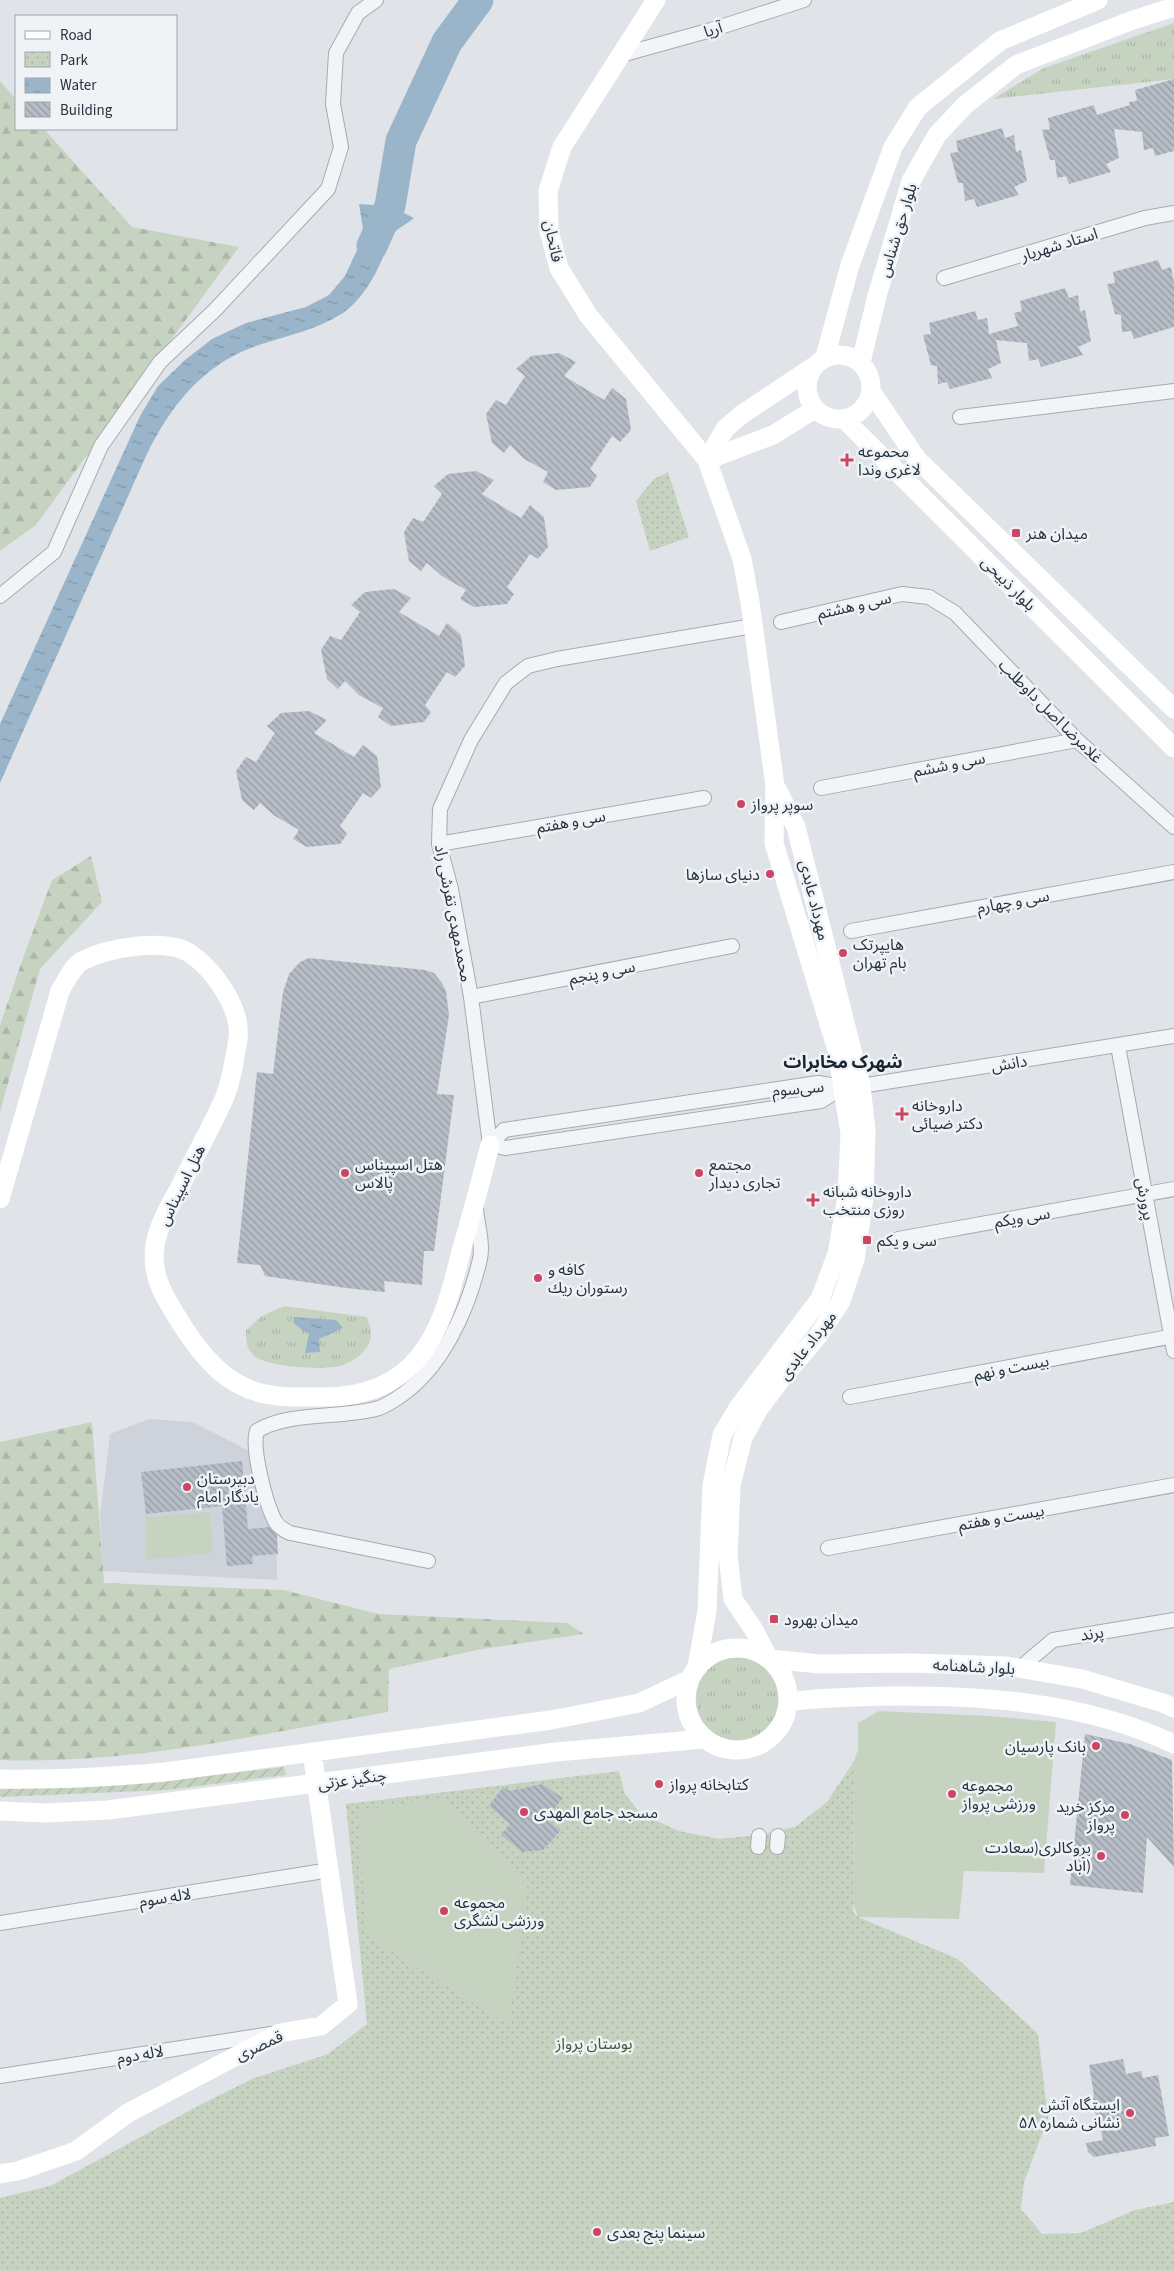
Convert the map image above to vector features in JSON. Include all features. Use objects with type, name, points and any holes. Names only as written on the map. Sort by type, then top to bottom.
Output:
[{"type":"street","points":[[0,596],[54,552],[101,446],[160,362],[215,310],[328,189],[341,146],[333,104],[336,52],[358,13],[376,0]]},
{"type":"street","name":"فاتحان","points":[[656,0],[562,147],[548,191],[549,231],[559,268],[588,315],[707,460]]},
{"type":"street","name":"آریا","points":[[621,55],[711,30],[804,0]]},
{"type":"street","name":"بلوار حق شناس","points":[[819,362],[850,265],[893,146],[918,107],[1000,41],[1098,0]]},
{"type":"street","name":"بلوار حق شناس","points":[[860,362],[911,180],[937,135],[965,106],[1016,65],[1133,20],[1174,7]]},
{"type":"street","name":"استاد شهریار","points":[[944,278],[1145,218],[1174,213]]},
{"type":"street","points":[[707,460],[725,429],[741,415],[819,362],[837,354],[850,356],[860,362],[871,380],[872,391],[867,404],[858,414],[844,419],[824,416],[815,409],[808,396],[806,381],[819,362]]},
{"type":"street","name":"بلوار ذبیحی","points":[[872,391],[917,459],[1174,709]]},
{"type":"street","points":[[960,417],[1174,391]]},
{"type":"street","points":[[707,460],[773,435],[815,409]]},
{"type":"street","name":"بلوار ذبیحی","points":[[844,419],[1174,748]]},
{"type":"street","name":"مهرداد عابدی","points":[[707,460],[742,559],[775,786],[774,843],[837,1050],[852,1086],[866,1130],[864,1198],[855,1259],[836,1308],[818,1336],[782,1378],[758,1410],[744,1438],[731,1485],[728,1556],[733,1599],[754,1630],[769,1659]]},
{"type":"street","name":"سی و هشتم","points":[[781,622],[902,594],[928,597]]},
{"type":"street","name":"غلامرضا اصل داوطلب","points":[[928,597],[955,613],[1077,740],[1174,826]]},
{"type":"street","name":"محمدمهدی تفرشی راد","points":[[490,1145],[471,997],[452,889],[439,844],[440,809],[471,740],[506,683],[528,666],[557,659],[753,626]]},
{"type":"street","name":"سی و ششم","points":[[821,788],[1077,740]]},
{"type":"street","name":"مهرداد عابدی","points":[[692,1674],[707,1611],[712,1485],[722,1435],[738,1408],[820,1299],[837,1254],[846,1197],[852,1086],[796,827],[775,786]]},
{"type":"street","name":"سی و هفتم","points":[[439,844],[704,798]]},
{"type":"street","name":"سی و چهارم","points":[[851,931],[1174,872]]},
{"type":"street","name":"هتل اسپیناس","points":[[0,1199],[60,991],[69,974],[81,962],[128,947],[154,944],[190,953],[226,990],[235,1016],[238,1036],[224,1098],[176,1195],[166,1210],[154,1250],[156,1275],[176,1315],[199,1352],[219,1372],[255,1392],[273,1396],[352,1395],[393,1382],[407,1371],[421,1354],[436,1330],[452,1291],[490,1145]]},
{"type":"street","name":"سی و پنجم","points":[[471,997],[732,946]]},
{"type":"street","name":"دانش","points":[[852,1086],[1174,1036]]},
{"type":"street","name":"پرورش","points":[[1118,1046],[1173,1336],[1174,1352]]},
{"type":"street","name":"سی‌سوم","points":[[490,1145],[505,1148],[821,1101],[852,1086]]},
{"type":"street","name":"سی ویکم","points":[[898,1239],[1174,1189]]},
{"type":"street","points":[[428,1561],[290,1533],[282,1529],[275,1521],[264,1485],[255,1438],[257,1431],[276,1421],[335,1416],[381,1408],[406,1392],[425,1375],[452,1338],[480,1257],[476,1202]]},
{"type":"street","name":"بیست و نهم","points":[[850,1396],[1173,1336]]},
{"type":"street","name":"بیست و هفتم","points":[[828,1548],[1174,1485]]},
{"type":"street","name":"پرند","points":[[1020,1668],[1054,1640],[1174,1620]]},
{"type":"street","points":[[739,1648],[755,1651],[769,1659],[780,1671],[787,1686],[788,1702],[785,1718],[777,1732],[765,1742],[750,1749],[734,1751],[718,1747],[704,1739],[693,1727],[687,1712],[685,1696],[692,1674],[716,1652],[739,1648]]},
{"type":"street","name":"بلوار شاهنامه","points":[[769,1659],[820,1664],[912,1663],[1020,1668],[1082,1679],[1174,1708]]},
{"type":"street","name":"چنگیز عزتی","points":[[0,1779],[105,1778],[551,1720],[639,1704],[692,1674]]},
{"type":"street","name":"بلوار شاهنامه","points":[[788,1702],[820,1697],[912,1696],[1002,1699],[1075,1711],[1151,1733],[1174,1744]]},
{"type":"street","name":"چنگیز عزتی","points":[[0,1811],[46,1813],[108,1810],[556,1752],[704,1739]]},
{"type":"street","name":"قمصری","points":[[0,2174],[18,2171],[76,2151],[128,2113],[280,2033],[321,2026],[348,2004],[312,1752]]},
{"type":"street","name":"لاله سوم","points":[[0,1923],[330,1870]]},
{"type":"street","name":"لاله دوم","points":[[0,2076],[280,2033]]},
{"type":"shaded area","name":"دبیرستان یادگار امام","points":[[149,1419],[193,1422],[263,1458],[276,1516],[277,1580],[103,1571],[100,1515],[110,1434]]},
{"type":"green space","points":[[1174,23],[1174,79],[993,99],[1044,68]]},
{"type":"green space","points":[[0,81],[15,98],[15,130],[45,130],[132,227],[239,247],[36,525],[0,551]]},
{"type":"green space","points":[[668,472],[689,537],[650,551],[636,501],[654,479]]},
{"type":"green space","points":[[91,856],[102,902],[40,969],[0,1112],[0,1025],[23,958],[52,880]]},
{"type":"green space","points":[[284,1306],[367,1317],[371,1332],[368,1346],[350,1362],[331,1367],[281,1365],[259,1359],[249,1349],[246,1340],[246,1330],[262,1316]]},
{"type":"green space","points":[[92,1422],[104,1583],[284,1590],[378,1614],[567,1623],[584,1634],[482,1649],[389,1669],[388,1712],[244,1738],[146,1753],[98,1758],[0,1760],[0,1442]]},
{"type":"green space","points":[[210,1512],[213,1553],[146,1560],[146,1517]]},
{"type":"green space","points":[[738,1657],[761,1664],[773,1676],[780,1699],[773,1722],[761,1734],[738,1741],[715,1734],[703,1722],[696,1699],[703,1676],[715,1664]]},
{"type":"green space","name":"مجموعه ورزشی پرواز","points":[[879,1711],[989,1716],[1056,1722],[1044,1873],[964,1871],[959,1919],[858,1917],[853,1904],[854,1761],[858,1750],[858,1723]]},
{"type":"green space","name":"بوستان پرواز","points":[[854,1761],[853,1912],[858,1917],[958,1959],[1038,2034],[1048,2118],[1024,2182],[1021,2209],[1042,2234],[1081,2233],[1135,2210],[1174,2202],[1174,2271],[0,2271],[0,2198],[50,2186],[252,2079],[328,2054],[367,2024],[346,1804],[619,1771],[625,1794],[641,1814],[679,1831],[719,1839],[757,1835],[795,1827],[827,1802]]},
{"type":"green space","points":[[284,1767],[286,1775],[167,1790],[0,1797],[0,1789],[154,1782]]},
{"type":"green space","name":"مجموعه ورزشی لشگری","points":[[441,1798],[527,1886],[509,2025],[367,1936],[358,1811]]},
{"type":"water","points":[[359,204],[390,206],[414,218],[387,239],[384,254],[373,278],[350,308],[323,324],[259,345],[239,353],[222,363],[191,388],[166,420],[146,456],[0,783],[0,724],[140,416],[158,386],[185,360],[212,339],[246,323],[306,307],[329,295],[345,276],[364,235]]},
{"type":"water","points":[[294,1317],[336,1320],[343,1328],[319,1339],[320,1352],[305,1353],[309,1333],[303,1331],[294,1323]]},
{"type":"building","points":[[1174,79],[1174,151],[1155,156],[1153,148],[1144,150],[1142,132],[1114,129],[1119,158],[1106,164],[1111,172],[1069,184],[1066,176],[1057,178],[1055,160],[1050,160],[1042,130],[1050,129],[1048,118],[1094,105],[1097,115],[1130,105],[1129,102],[1137,101],[1135,90]]},
{"type":"building","points":[[1002,128],[1005,138],[1014,135],[1016,152],[1021,150],[1027,181],[1014,187],[1019,195],[977,207],[974,199],[965,201],[963,183],[958,183],[950,153],[958,152],[956,141]]},
{"type":"building","points":[[1158,260],[1162,270],[1171,267],[1174,283],[1174,327],[1134,339],[1131,331],[1122,332],[1121,315],[1115,314],[1107,284],[1115,283],[1113,272]]},
{"type":"building","points":[[1065,288],[1069,298],[1078,295],[1080,312],[1085,310],[1091,341],[1078,347],[1083,355],[1041,367],[1038,359],[1029,361],[1027,343],[996,340],[1001,363],[988,369],[992,378],[950,389],[947,382],[938,384],[937,366],[931,365],[923,335],[931,334],[929,323],[975,311],[978,320],[987,318],[989,334],[1018,326],[1014,313],[1022,311],[1020,301]]},
{"type":"building","points":[[559,353],[576,362],[564,376],[604,400],[612,388],[626,399],[631,430],[620,442],[612,436],[590,469],[597,476],[590,487],[556,490],[543,482],[548,472],[524,459],[510,445],[504,453],[492,443],[486,414],[496,400],[506,405],[525,376],[516,369],[531,356]]},
{"type":"building","points":[[476,471],[494,480],[482,494],[521,518],[530,505],[544,517],[548,547],[538,559],[530,554],[507,587],[514,594],[507,604],[474,607],[460,599],[466,590],[442,576],[427,563],[421,571],[409,561],[404,532],[413,518],[423,522],[442,494],[434,486],[448,474]]},
{"type":"building","points":[[394,589],[411,598],[399,612],[439,636],[447,623],[461,635],[465,666],[455,677],[447,672],[425,705],[431,712],[424,722],[391,726],[378,717],[383,708],[359,695],[345,681],[338,689],[327,679],[321,650],[330,636],[341,640],[360,612],[351,605],[365,592]]},
{"type":"building","points":[[309,711],[327,720],[314,733],[354,757],[363,745],[377,756],[381,787],[371,798],[363,793],[340,826],[347,834],[340,844],[307,847],[293,839],[299,830],[275,816],[260,803],[254,810],[242,800],[236,771],[246,757],[256,762],[275,733],[267,726],[281,713]]},
{"type":"building","name":"هتل اسپیناس پالاس","points":[[309,958],[425,970],[434,973],[446,991],[449,1015],[437,1094],[454,1095],[434,1251],[424,1251],[422,1285],[384,1281],[385,1292],[346,1288],[265,1276],[260,1265],[237,1263],[257,1072],[273,1074],[283,992],[289,974],[300,962]]},
{"type":"building","points":[[242,1461],[248,1529],[269,1527],[277,1536],[278,1554],[252,1556],[253,1564],[227,1566],[222,1506],[146,1514],[141,1472]]},
{"type":"building","name":"مرکز خرید پرواز","points":[[1085,1734],[1130,1744],[1172,1760],[1174,1867],[1147,1837],[1143,1893],[1070,1885]]},
{"type":"building","name":"مسجد جامع المهدی","points":[[542,1784],[563,1798],[546,1819],[561,1830],[543,1850],[522,1852],[501,1835],[510,1824],[489,1806],[503,1787],[510,1791]]},
{"type":"building","name":"ایستگاه آتش نشانی شماره ۵۸","points":[[1123,2059],[1126,2074],[1141,2071],[1143,2078],[1158,2075],[1169,2136],[1155,2138],[1156,2146],[1094,2157],[1088,2152],[1086,2143],[1103,2140],[1098,2118],[1092,2108],[1094,2095],[1089,2065]]},
{"type":"waterway","points":[[372,246],[390,206],[401,141],[447,42],[478,0]]},
{"type":"place","name":"محموعه لاغری وندا","points":[[847,460]]},
{"type":"place","name":"میدان هنر","points":[[1016,533]]},
{"type":"place","name":"سوپر پرواز","points":[[741,804]]},
{"type":"place","name":"دنیای سازها","points":[[770,874]]},
{"type":"place","name":"هایپرتک بام تهران","points":[[843,953]]},
{"type":"place","name":"داروخانه دکتر ضیائی","points":[[902,1114]]},
{"type":"place","name":"هتل اسپیناس پالاس","points":[[345,1173]]},
{"type":"place","name":"مجتمع تجاری دیدار","points":[[699,1173]]},
{"type":"place","name":"داروخانه شبانه روزی منتخب","points":[[813,1200]]},
{"type":"place","name":"سی و یکم","points":[[867,1240]]},
{"type":"place","name":"كافه و رستوران ريك","points":[[538,1278]]},
{"type":"place","name":"دبیرستان یادگار امام","points":[[187,1487]]},
{"type":"place","name":"میدان بهرود","points":[[774,1619]]},
{"type":"place","name":"بانک پارسیان","points":[[1096,1746]]},
{"type":"place","name":"کتابخانه پرواز","points":[[659,1784]]},
{"type":"place","name":"مجموعه ورزشی پرواز","points":[[952,1794]]},
{"type":"place","name":"مسجد جامع المهدی","points":[[524,1812]]},
{"type":"place","name":"مرکز خرید پرواز","points":[[1125,1815]]},
{"type":"place","name":"پروکالری(سعادت آباد)","points":[[1101,1856]]},
{"type":"place","name":"مجموعه ورزشی لشگری","points":[[444,1911]]},
{"type":"place","name":"ایستگاه آتش نشانی شماره ۵۸","points":[[1130,2113]]},
{"type":"place","name":"سینما پنج بعدی","points":[[597,2232]]},
{"type":"district","name":"شهرک مخابرات","points":[[843,1062]]}]
